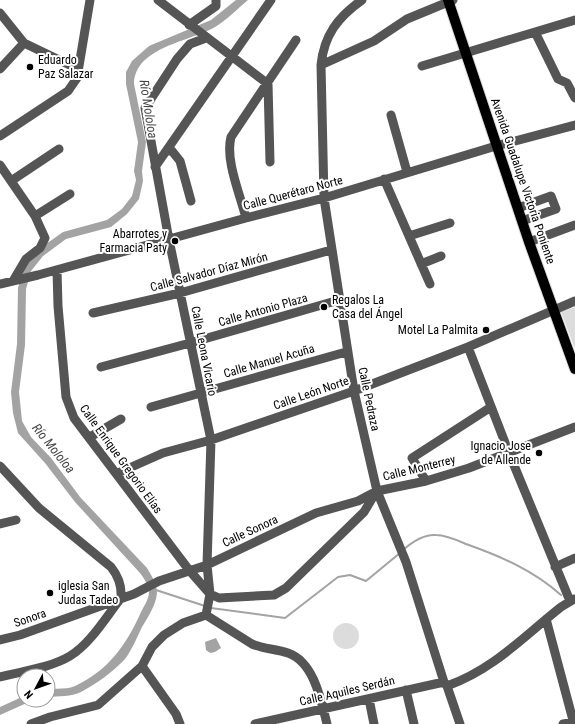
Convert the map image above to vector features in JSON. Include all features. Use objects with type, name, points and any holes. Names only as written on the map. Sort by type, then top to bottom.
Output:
[{"type":"main road","name":"Avenida Guadalupe Victoria Poniente","points":[[450,1],[496,146],[575,369]]},
{"type":"street","points":[[0,136],[68,91],[77,78],[90,0]]},
{"type":"street","points":[[158,0],[190,26],[268,84]]},
{"type":"street","points":[[190,26],[216,6],[216,0]]},
{"type":"street","points":[[155,167],[233,57],[271,0]]},
{"type":"street","name":"Calle Pedraza","points":[[362,0],[336,22],[322,56],[324,198],[331,250],[346,352],[377,491],[406,562],[460,724]]},
{"type":"street","points":[[321,65],[374,41],[407,19],[450,1]]},
{"type":"street","points":[[0,13],[24,43],[78,69]]},
{"type":"street","points":[[422,66],[575,20]]},
{"type":"street","points":[[535,32],[558,79],[567,83],[575,98]]},
{"type":"street","name":"Calle Leona Vicario","points":[[205,37],[190,44],[177,59],[145,108],[169,240],[211,440],[207,565],[210,598],[207,613]]},
{"type":"street","points":[[246,218],[230,158],[229,145],[231,137],[268,84],[296,40]]},
{"type":"street","points":[[0,69],[24,43]]},
{"type":"street","points":[[268,84],[270,162]]},
{"type":"street","points":[[391,114],[407,172]]},
{"type":"street","name":"Calle Querétaro Norte","points":[[0,284],[324,198],[496,146],[575,125]]},
{"type":"street","points":[[12,181],[59,149]]},
{"type":"street","points":[[167,150],[172,151],[180,161],[191,201]]},
{"type":"street","points":[[0,165],[35,216],[45,238],[40,248],[26,259],[14,281]]},
{"type":"street","points":[[384,179],[430,284]]},
{"type":"street","points":[[35,216],[70,194]]},
{"type":"street","points":[[518,208],[551,196],[556,209],[522,221]]},
{"type":"street","points":[[536,202],[541,214]]},
{"type":"street","points":[[409,236],[450,223]]},
{"type":"street","points":[[529,242],[575,225]]},
{"type":"street","name":"Calle Salvador Díaz Mirón","points":[[93,313],[180,293],[331,250]]},
{"type":"street","points":[[421,264],[441,256]]},
{"type":"street","name":"Calle Enrique Gregorio Elías","points":[[57,270],[58,306],[66,397],[74,418],[118,473],[210,598]]},
{"type":"street","name":"Calle Antonio Plaza","points":[[101,366],[190,343],[339,300]]},
{"type":"street","name":"Calle León Norte","points":[[118,473],[163,454],[211,440],[354,391],[468,347],[575,301]]},
{"type":"street","points":[[468,347],[557,571],[570,597]]},
{"type":"street","name":"Calle Manuel Acuña","points":[[151,407],[346,352]]},
{"type":"street","points":[[426,481],[412,458],[492,407]]},
{"type":"street","points":[[90,438],[121,419]]},
{"type":"street","name":"Calle Monterrey","points":[[210,598],[274,595],[286,588],[364,512],[377,491],[426,481],[509,453],[575,427]]},
{"type":"street","points":[[0,466],[39,508],[112,568],[120,582],[121,598],[83,646],[71,656],[54,664],[0,677]]},
{"type":"street","name":"Calle Sonora","points":[[134,594],[159,581],[207,565],[316,513],[358,501],[377,491]]},
{"type":"street","points":[[0,524],[16,520]]},
{"type":"street","points":[[557,571],[575,558]]},
{"type":"street","name":"Sonora","points":[[0,640],[20,635],[134,594]]},
{"type":"street","name":"Calle Aquiles Serdán","points":[[255,724],[269,723],[323,708],[406,690],[463,681],[485,669],[546,619],[570,597]]},
{"type":"street","points":[[31,724],[50,717],[98,705],[142,666],[152,647],[164,635],[183,622],[207,613],[252,644],[260,648],[289,654],[297,658],[315,683],[327,724]]},
{"type":"street","points":[[546,619],[574,723],[563,724]]},
{"type":"street","points":[[142,666],[176,714],[180,724]]},
{"type":"street","points":[[406,690],[414,724]]},
{"type":"street","points":[[369,699],[374,724]]},
{"type":"shaded area","points":[[236,0],[248,0],[228,18],[215,27],[165,47],[153,54],[143,62],[137,72],[134,84],[146,142],[142,171],[143,181],[139,199],[127,214],[111,227],[66,239],[43,256],[31,271],[26,289],[25,345],[19,392],[22,421],[31,437],[51,458],[80,497],[147,568],[157,590],[155,602],[151,611],[125,659],[115,669],[81,692],[69,696],[56,697],[56,689],[75,686],[87,680],[107,664],[123,646],[146,602],[149,592],[146,582],[140,573],[75,502],[45,463],[18,433],[13,413],[11,392],[17,344],[18,288],[24,267],[46,244],[63,232],[107,220],[122,209],[132,196],[136,180],[134,171],[138,142],[126,84],[126,72],[132,61],[149,46],[211,20]]},
{"type":"shaded area","points":[[575,307],[575,349],[561,312]]},
{"type":"shaded area","points":[[346,623],[355,627],[359,636],[355,645],[346,649],[337,645],[333,636],[337,627]]},
{"type":"shaded area","points":[[216,638],[221,648],[210,653],[206,650],[205,642]]},
{"type":"shaded area","points":[[16,700],[16,708],[0,715],[0,707]]},
{"type":"waterway","points":[[403,550],[414,541],[423,537],[432,535],[448,537],[528,571],[561,595]]},
{"type":"waterway","points":[[211,608],[285,618],[338,577],[350,575],[366,581],[400,553]]},
{"type":"waterway","points":[[154,591],[156,590],[205,606]]},
{"type":"place","name":"Eduardo Paz Salazar","points":[[30,67]]},
{"type":"place","name":"Abarrotes y Farmacia Paty","points":[[175,241]]},
{"type":"place","name":"Regalos La Casa del Ángel","points":[[324,307]]},
{"type":"place","name":"Motel La Palmita","points":[[486,330]]},
{"type":"place","name":"Ignacio Jose de Allende","points":[[539,453]]},
{"type":"place","name":"iglesia San Judas Tadeo","points":[[50,593]]},
{"type":"water label","name":"Río Mololoa","points":[[149,109]]},
{"type":"water label","name":"Río Mololoa","points":[[54,448]]}]
